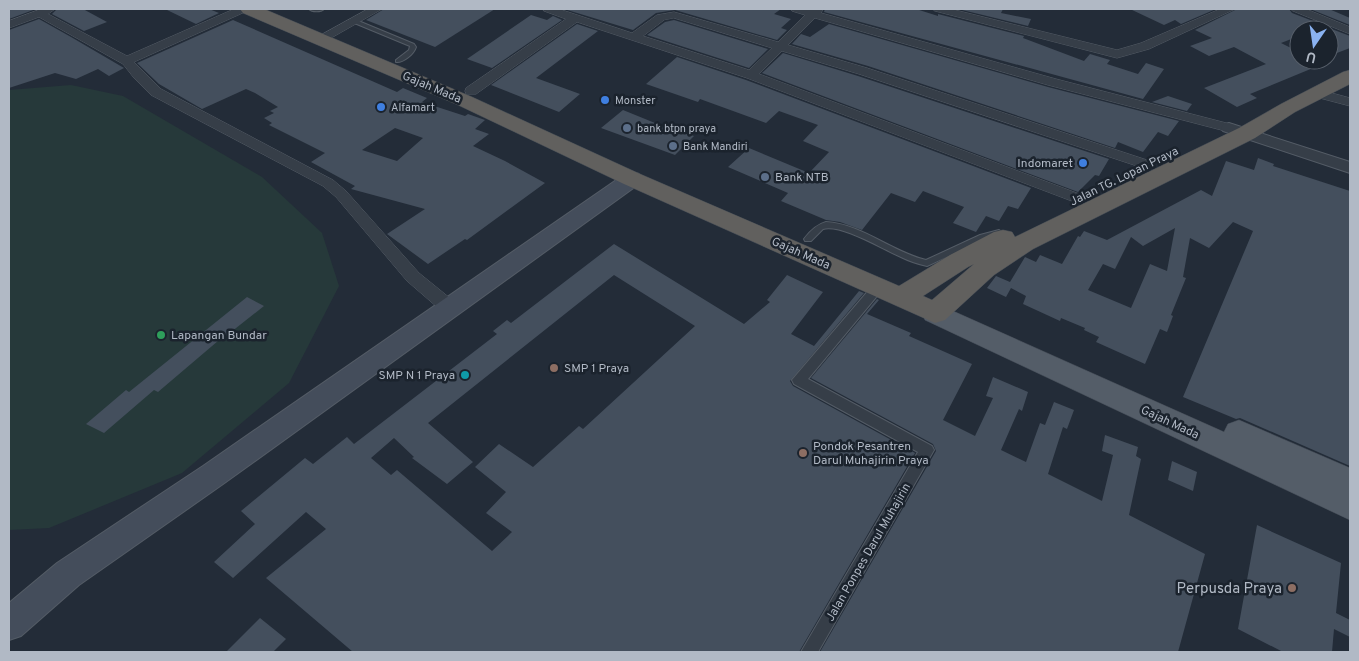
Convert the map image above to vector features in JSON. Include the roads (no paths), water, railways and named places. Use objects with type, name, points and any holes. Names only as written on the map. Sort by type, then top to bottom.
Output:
[{"type":"highway","name":"Gajah Mada","points":[[249,9],[398,60],[808,238],[942,307]]},
{"type":"highway","name":"Gajah Mada","points":[[274,9],[326,36],[632,179],[878,287],[910,292]]},
{"type":"highway","name":"Jalan TG. Lopan Praya","points":[[910,292],[1011,233],[1145,164],[1238,131],[1350,62]]},
{"type":"highway","name":"Jalan TG. Lopan Praya","points":[[942,307],[985,269],[1024,243],[1238,131],[1350,76]]},
{"type":"main road","points":[[9,624],[68,574],[632,179]]},
{"type":"main road","name":"Gajah Mada","points":[[942,307],[1350,483]]},
{"type":"main road","name":"Gajah Mada","points":[[942,307],[1350,505]]},
{"type":"street","points":[[12,9],[39,13],[127,61],[156,92],[328,183],[341,194],[413,277],[450,308]]},
{"type":"street","points":[[127,61],[243,9]]},
{"type":"street","points":[[326,36],[376,9]]},
{"type":"street","points":[[796,9],[815,11],[1043,79],[1238,131],[1350,168]]},
{"type":"street","points":[[939,9],[1102,52],[1117,54],[1145,46],[1229,9]]},
{"type":"street","points":[[1297,9],[1350,31]]},
{"type":"street","points":[[554,10],[751,75],[1077,198]]},
{"type":"street","points":[[751,75],[815,11]]},
{"type":"street","points":[[9,25],[39,13]]},
{"type":"street","points":[[634,37],[661,17],[672,15],[780,46],[1145,164]]},
{"type":"street","points":[[470,91],[575,18]]},
{"type":"street","points":[[1317,93],[1350,102]]},
{"type":"street","name":"Jalan Ponpes Darul Muhajirin","points":[[809,652],[927,450],[799,380],[878,287]]},
{"type":"lane","points":[[312,9],[321,9]]},
{"type":"lane","points":[[354,21],[412,45],[413,50],[398,60]]},
{"type":"lane","points":[[808,238],[819,227],[827,224],[834,225],[910,258],[927,263],[983,237],[997,233],[1011,233]]},
{"type":"place","name":"Monster","points":[[605,100]]},
{"type":"place","name":"Alfamart","points":[[381,107]]},
{"type":"place","name":"bank btpn praya","points":[[627,128]]},
{"type":"place","name":"Bank Mandiri","points":[[673,146]]},
{"type":"place","name":"Indomaret","points":[[1083,163]]},
{"type":"place","name":"Bank NTB","points":[[765,177]]},
{"type":"place","name":"Lapangan Bundar","points":[[161,335]]},
{"type":"place","name":"SMP 1 Praya","points":[[554,368]]},
{"type":"place","name":"SMP N 1 Praya","points":[[465,375]]},
{"type":"place","name":"Pondok Pesantren Darul Muhajirin Praya","points":[[803,453]]},
{"type":"place","name":"Perpusda Praya","points":[[1292,588]]}]
